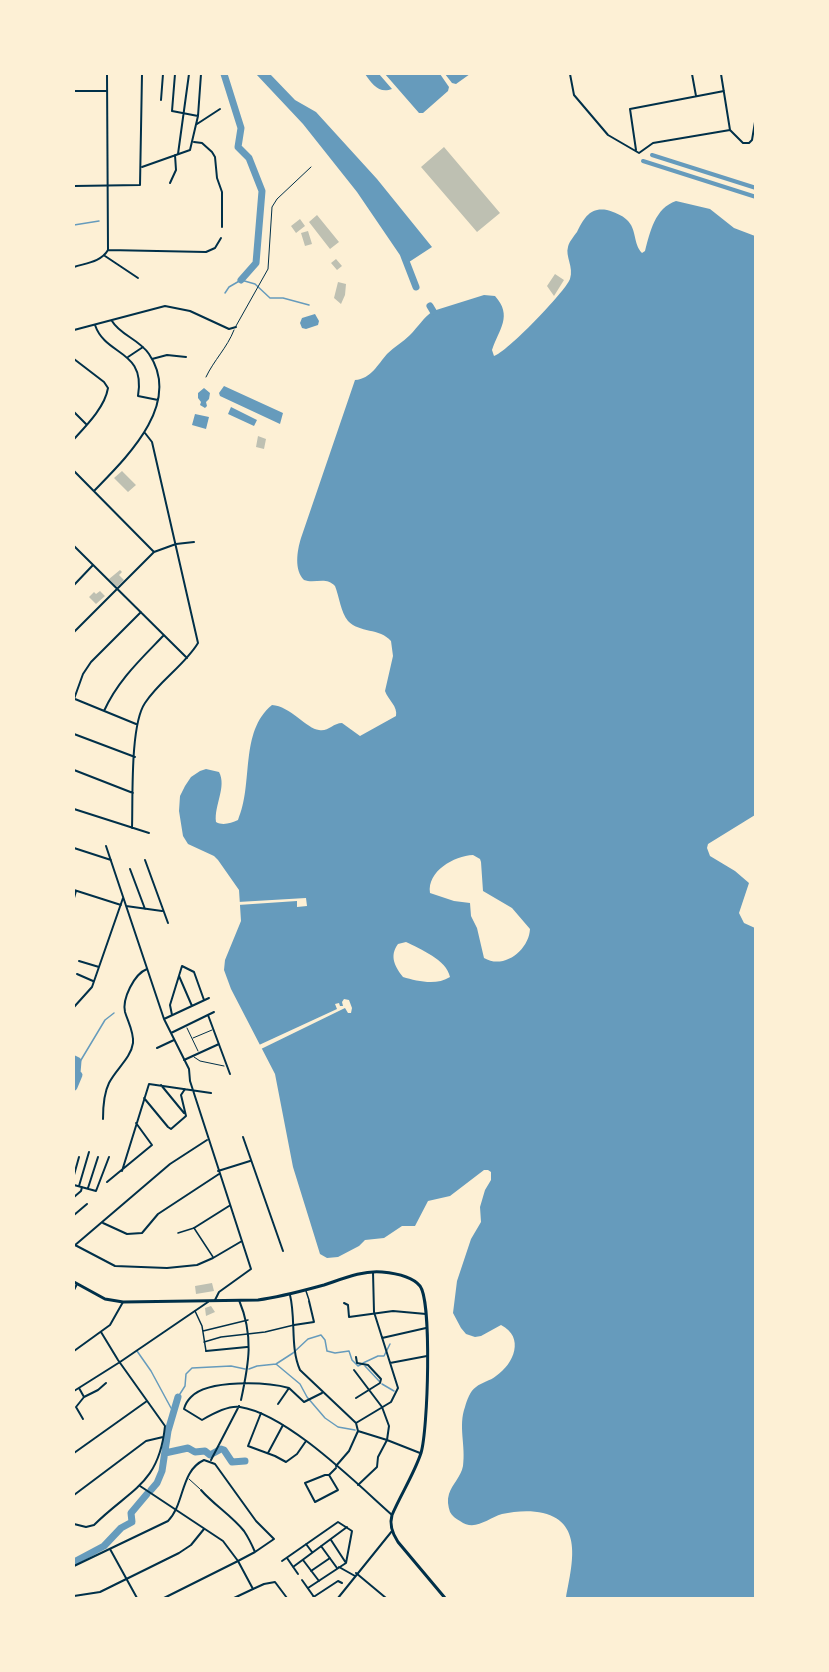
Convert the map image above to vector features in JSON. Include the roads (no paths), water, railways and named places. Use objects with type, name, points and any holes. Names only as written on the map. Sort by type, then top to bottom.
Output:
[{"type":"main road","points":[[75,1283],[105,1299],[123,1302],[258,1299],[290,1294],[373,1272],[402,1276],[417,1283],[423,1291],[426,1314],[428,1408],[421,1453],[392,1515],[392,1531],[402,1548],[445,1599]]},
{"type":"street","points":[[74,267],[96,261],[105,256],[108,250],[107,74]]},
{"type":"street","points":[[74,186],[140,185],[142,74]]},
{"type":"street","points":[[161,100],[163,74]]},
{"type":"street","points":[[175,74],[172,111],[198,116]]},
{"type":"street","points":[[170,183],[176,170],[176,154],[189,74]]},
{"type":"street","points":[[142,168],[190,150],[198,116],[201,74]]},
{"type":"street","points":[[570,74],[574,95],[608,135],[639,153],[653,143],[730,130]]},
{"type":"street","points":[[692,74],[696,96]]},
{"type":"street","points":[[721,74],[730,130],[742,143],[749,143],[753,137],[756,116]]},
{"type":"street","points":[[74,91],[107,91]]},
{"type":"street","points":[[636,150],[630,109],[724,91]]},
{"type":"street","points":[[196,125],[220,109]]},
{"type":"street","points":[[193,142],[202,143],[213,152],[215,157],[217,178],[222,192],[222,227]]},
{"type":"street","points":[[108,250],[206,252],[216,248],[221,238]]},
{"type":"street","points":[[105,256],[138,278]]},
{"type":"street","points":[[74,330],[171,306],[192,312],[229,329],[236,327]]},
{"type":"street","points":[[94,491],[124,460],[145,433],[158,400],[157,377],[152,359],[143,347],[111,321]]},
{"type":"street","points":[[95,325],[99,336],[128,357],[139,378],[138,396],[158,400]]},
{"type":"street","points":[[128,357],[143,347]]},
{"type":"street","points":[[152,359],[167,355],[186,357]]},
{"type":"street","points":[[74,359],[104,382],[108,388],[102,404],[74,439]]},
{"type":"street","points":[[74,412],[86,424]]},
{"type":"street","points":[[132,828],[136,724],[146,701],[188,659],[198,643],[152,442],[145,433]]},
{"type":"street","points":[[74,471],[154,552]]},
{"type":"street","points":[[74,632],[154,552],[176,544],[194,542]]},
{"type":"street","points":[[74,546],[188,659]]},
{"type":"street","points":[[74,585],[93,565]]},
{"type":"street","points":[[136,724],[74,699],[83,674],[91,662],[141,612]]},
{"type":"street","points":[[104,711],[123,677],[164,635]]},
{"type":"street","points":[[74,734],[135,757]]},
{"type":"street","points":[[74,770],[133,793]]},
{"type":"street","points":[[74,809],[149,833]]},
{"type":"street","points":[[74,1391],[212,1300],[219,1292],[251,1270],[218,1172],[189,1071],[164,1019],[106,846]]},
{"type":"street","points":[[74,848],[111,860]]},
{"type":"street","points":[[145,860],[168,923]]},
{"type":"street","points":[[130,869],[145,909]]},
{"type":"street","points":[[74,898],[75,890],[121,905]]},
{"type":"street","points":[[74,1007],[92,987],[123,898]]},
{"type":"street","points":[[126,906],[162,911]]},
{"type":"street","points":[[118,914],[122,909],[128,912]]},
{"type":"street","points":[[79,961],[99,967]]},
{"type":"street","points":[[172,1015],[170,1005],[182,966],[194,972],[204,1000]]},
{"type":"street","points":[[103,1119],[108,1085],[133,1042],[124,1006],[133,980],[141,971],[147,969]]},
{"type":"street","points":[[77,974],[94,982]]},
{"type":"street","points":[[179,975],[192,1006]]},
{"type":"street","points":[[164,1019],[209,998]]},
{"type":"street","points":[[171,1033],[214,1012]]},
{"type":"street","points":[[208,1015],[230,1074]]},
{"type":"street","points":[[157,1048],[174,1040]]},
{"type":"street","points":[[184,1060],[219,1044]]},
{"type":"street","points":[[122,1170],[149,1084],[211,1093]]},
{"type":"street","points":[[161,1085],[185,1114]]},
{"type":"street","points":[[144,1098],[169,1128],[173,1128],[184,1119],[181,1093],[187,1089]]},
{"type":"street","points":[[107,1182],[152,1145],[136,1123]]},
{"type":"street","points":[[243,1137],[283,1251]]},
{"type":"street","points":[[208,1139],[176,1160],[74,1246],[103,1261],[123,1267],[189,1266],[213,1258],[242,1241]]},
{"type":"street","points":[[74,1197],[81,1191],[89,1152]]},
{"type":"street","points":[[74,1175],[79,1157]]},
{"type":"street","points":[[88,1188],[98,1157]]},
{"type":"street","points":[[74,1185],[95,1192],[108,1157]]},
{"type":"street","points":[[103,1223],[127,1234],[142,1233],[158,1214],[218,1172],[250,1161]]},
{"type":"street","points":[[74,1215],[87,1204]]},
{"type":"street","points":[[178,1233],[194,1228],[230,1206]]},
{"type":"street","points":[[194,1228],[213,1258]]},
{"type":"street","points":[[356,1423],[393,1399],[397,1391],[374,1312],[373,1272]]},
{"type":"street","points":[[74,1290],[75,1283]]},
{"type":"street","points":[[204,1342],[220,1337],[314,1322],[306,1290]]},
{"type":"street","points":[[290,1294],[296,1362],[300,1370],[322,1393],[356,1423],[358,1431],[349,1450],[329,1476]]},
{"type":"street","points":[[239,1300],[248,1320],[249,1334],[244,1384],[240,1400]]},
{"type":"street","points":[[74,1351],[101,1332],[115,1318],[123,1302]]},
{"type":"street","points":[[344,1303],[348,1305],[349,1317],[393,1311],[426,1314]]},
{"type":"street","points":[[195,1310],[201,1321],[206,1350],[248,1347]]},
{"type":"street","points":[[203,1331],[248,1320]]},
{"type":"street","points":[[382,1338],[426,1328]]},
{"type":"street","points":[[74,1524],[86,1527],[94,1525],[140,1486],[152,1471],[164,1437],[165,1426],[101,1332]]},
{"type":"street","points":[[390,1363],[427,1356]]},
{"type":"street","points":[[356,1357],[356,1362],[368,1365],[381,1379],[380,1383],[356,1398]]},
{"type":"street","points":[[354,1370],[382,1407],[389,1426],[387,1440],[378,1457],[377,1467],[358,1485]]},
{"type":"street","points":[[83,1419],[76,1407],[84,1397],[106,1383]]},
{"type":"street","points":[[322,1393],[307,1402],[289,1388],[279,1385],[224,1385],[200,1391],[191,1396],[184,1410],[202,1420],[239,1406],[272,1417],[306,1441],[392,1515]]},
{"type":"street","points":[[78,1388],[84,1397]]},
{"type":"street","points":[[278,1404],[289,1388]]},
{"type":"street","points":[[74,1453],[147,1401]]},
{"type":"street","points":[[211,1461],[239,1406]]},
{"type":"street","points":[[261,1413],[248,1446],[287,1462],[297,1454],[306,1441]]},
{"type":"street","points":[[268,1453],[283,1425]]},
{"type":"street","points":[[358,1431],[421,1453]]},
{"type":"street","points":[[74,1495],[146,1441],[164,1437]]},
{"type":"street","points":[[74,1566],[168,1521],[176,1512],[188,1478],[199,1463],[204,1460],[211,1461],[219,1468],[256,1521],[274,1539],[255,1552],[164,1599]]},
{"type":"street","points":[[325,1475],[329,1476],[338,1490],[315,1502],[305,1483],[325,1475]]},
{"type":"street","points":[[140,1486],[229,1546],[253,1589]]},
{"type":"street","points":[[201,1490],[245,1532],[255,1552]]},
{"type":"street","points":[[282,1561],[339,1522],[347,1527],[352,1533],[345,1563],[308,1588]]},
{"type":"street","points":[[293,1567],[347,1527]]},
{"type":"street","points":[[74,1596],[100,1592],[128,1579],[191,1545],[204,1529]]},
{"type":"street","points":[[328,1529],[345,1563]]},
{"type":"street","points":[[338,1599],[392,1531]]},
{"type":"street","points":[[306,1544],[312,1552]]},
{"type":"street","points":[[321,1546],[339,1568],[356,1575],[386,1599]]},
{"type":"street","points":[[110,1549],[137,1599]]},
{"type":"street","points":[[287,1558],[298,1574]]},
{"type":"street","points":[[311,1571],[330,1558]]},
{"type":"street","points":[[303,1560],[318,1581]]},
{"type":"street","points":[[302,1580],[313,1598],[338,1581],[342,1583]]},
{"type":"street","points":[[234,1599],[264,1584],[275,1582],[287,1599]]},
{"type":"lane","points":[[206,377],[227,346],[261,284],[270,262],[272,207],[277,199],[311,167]]},
{"type":"lane","points":[[176,964],[182,966]]},
{"type":"lane","points":[[187,1026],[199,1053]]},
{"type":"lane","points":[[192,1038],[213,1029]]},
{"type":"lane","points":[[194,1056],[200,1061],[226,1065]]},
{"type":"lane","points":[[188,1478],[201,1490]]},
{"type":"water","points":[[256,74],[270,74],[295,100],[316,112],[377,179],[432,247],[406,264],[357,192],[303,124]]},
{"type":"water","points":[[365,74],[379,74],[392,89],[380,89]]},
{"type":"water","points":[[385,74],[440,74],[449,87],[448,91],[423,113],[419,113]]},
{"type":"water","points":[[445,74],[470,74],[456,84],[452,83]]},
{"type":"water","points":[[676,201],[710,209],[734,228],[755,236],[755,815],[708,844],[707,848],[710,856],[735,871],[749,883],[739,913],[744,923],[755,928],[755,1598],[566,1598],[572,1548],[565,1526],[556,1518],[528,1511],[502,1514],[471,1525],[454,1517],[448,1505],[449,1494],[463,1466],[462,1421],[468,1399],[476,1387],[494,1378],[508,1365],[515,1343],[513,1336],[501,1325],[481,1336],[466,1334],[453,1313],[457,1281],[471,1239],[481,1222],[480,1207],[491,1180],[491,1172],[484,1170],[450,1196],[428,1201],[415,1226],[402,1226],[384,1238],[365,1240],[359,1246],[338,1257],[327,1258],[320,1254],[293,1167],[275,1074],[231,989],[224,970],[225,960],[241,921],[239,890],[214,856],[188,844],[183,836],[179,811],[180,796],[191,777],[200,771],[206,769],[219,772],[222,784],[216,822],[224,824],[238,820],[243,806],[255,729],[262,716],[272,705],[285,709],[314,729],[325,730],[342,723],[360,736],[396,716],[396,709],[385,691],[393,656],[391,641],[381,634],[358,627],[348,621],[335,586],[328,581],[304,580],[298,566],[301,538],[355,380],[370,374],[387,354],[407,338],[433,311],[484,295],[495,296],[504,316],[492,350],[494,356],[510,345],[535,321],[566,286],[571,275],[567,250],[588,215],[601,210],[623,217],[630,224],[642,253],[645,251],[654,222],[669,204]],"holes":[[[473,855],[481,862],[483,891],[512,908],[530,929],[529,937],[520,951],[507,960],[492,961],[484,958],[477,928],[471,916],[470,903],[454,901],[430,893],[433,878],[443,866],[458,858]],[[406,942],[438,960],[444,965],[450,977],[433,982],[403,977],[396,965],[394,953],[398,944]]]},
{"type":"water","points":[[315,314],[319,321],[318,325],[302,328],[300,323],[302,318]]},
{"type":"water","points":[[224,386],[283,413],[280,424],[220,396],[219,393]]},
{"type":"water","points":[[204,388],[210,393],[205,408],[200,405],[198,398],[198,393]]},
{"type":"water","points":[[231,407],[257,420],[254,426],[228,414]]},
{"type":"water","points":[[195,414],[209,417],[206,429],[192,425]]},
{"type":"waterway","points":[[224,74],[241,128],[238,147],[249,158],[262,191],[256,263],[241,280]]},
{"type":"waterway","points":[[652,155],[756,188]]},
{"type":"waterway","points":[[643,161],[756,197]]},
{"type":"waterway","points":[[74,225],[99,221]]},
{"type":"waterway","points":[[404,256],[416,287]]},
{"type":"waterway","points":[[225,293],[229,287],[241,280],[255,284],[270,298],[283,298],[309,305]]},
{"type":"waterway","points":[[430,306],[433,311]]},
{"type":"waterway","points":[[78,1065],[105,1020],[114,1013]]},
{"type":"waterway","points":[[74,1059],[78,1061],[77,1073],[79,1075],[74,1087]]},
{"type":"waterway","points":[[249,1369],[276,1364],[308,1339],[321,1335],[325,1340],[327,1351],[335,1353],[349,1351],[352,1360],[358,1366],[362,1364]]},
{"type":"waterway","points":[[363,1363],[378,1356],[384,1356],[390,1344]]},
{"type":"waterway","points":[[137,1351],[175,1412]]},
{"type":"waterway","points":[[276,1364],[300,1384],[307,1397],[325,1418],[338,1427],[355,1430]]},
{"type":"waterway","points":[[178,1397],[185,1386],[186,1374],[192,1368],[231,1366],[245,1369]]},
{"type":"waterway","points":[[365,1366],[379,1381]]},
{"type":"waterway","points":[[382,1384],[394,1391]]},
{"type":"waterway","points":[[151,1490],[162,1471],[168,1431],[178,1397]]},
{"type":"waterway","points":[[165,1453],[188,1448],[195,1452],[205,1451],[210,1455],[221,1449],[232,1462],[245,1461]]},
{"type":"waterway","points":[[74,1562],[104,1546],[121,1528],[132,1522],[131,1513],[147,1494]]}]
